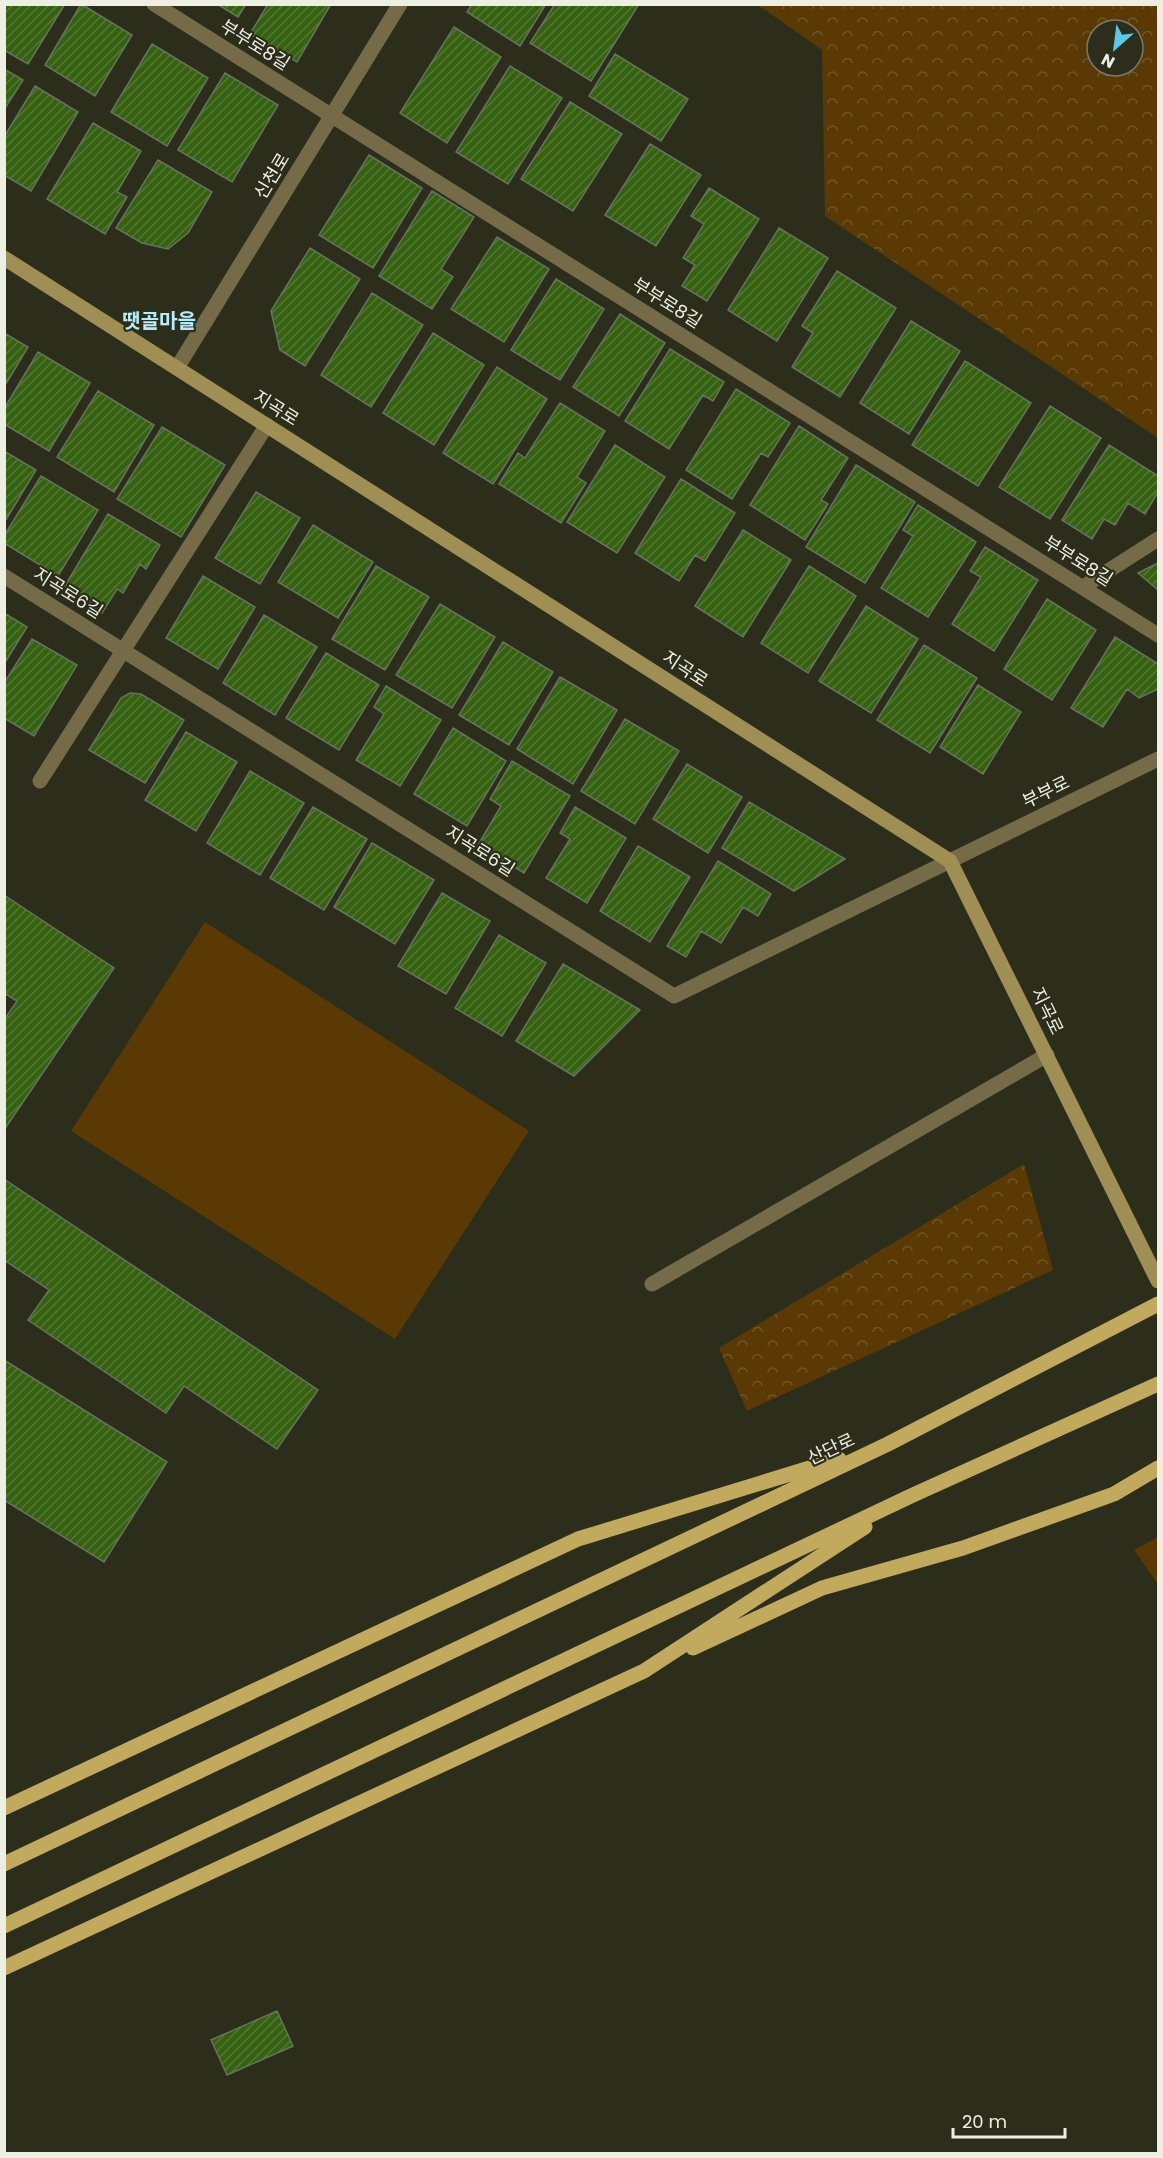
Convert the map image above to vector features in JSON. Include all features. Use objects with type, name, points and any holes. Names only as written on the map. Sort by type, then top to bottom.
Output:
[{"type":"main road","name":"지곡로","points":[[4,258],[950,861],[1158,1281]]},
{"type":"main road","name":"산단로","points":[[4,1864],[888,1444],[1158,1304]]},
{"type":"main road","points":[[4,1926],[914,1495],[1158,1384]]},
{"type":"main road","points":[[4,1808],[578,1539],[888,1444]]},
{"type":"main road","points":[[4,1968],[822,1588],[963,1548],[1103,1498],[1114,1494],[1158,1467]]},
{"type":"main road","points":[[644,1671],[914,1495]]},
{"type":"street","name":"부부로8길","points":[[154,4],[1158,635]]},
{"type":"street","name":"신천로","points":[[177,368],[400,4]]},
{"type":"street","points":[[40,781],[267,425]]},
{"type":"street","points":[[1083,587],[1158,539]]},
{"type":"street","name":"지곡로6길","points":[[4,576],[674,996],[950,861]]},
{"type":"street","name":"부부로","points":[[950,861],[1158,759]]},
{"type":"street","points":[[652,1284],[1047,1055]]},
{"type":"green space","points":[[758,5],[1158,5],[1158,438],[825,216],[822,50]]},
{"type":"green space","points":[[205,922],[529,1131],[395,1339],[71,1131]]},
{"type":"green space","points":[[1024,1164],[1053,1270],[747,1411],[719,1348]]},
{"type":"green space","points":[[1158,1537],[1158,1584],[1134,1550]]},
{"type":"building","points":[[4,4],[65,4],[28,64],[4,50]]},
{"type":"building","points":[[81,4],[132,35],[95,96],[45,65]]},
{"type":"building","points":[[217,4],[246,4],[238,17]]},
{"type":"building","points":[[268,4],[331,4],[297,62],[250,34]]},
{"type":"building","points":[[472,4],[546,4],[520,46],[467,12]]},
{"type":"building","points":[[555,4],[639,4],[591,81],[530,43]]},
{"type":"building","points":[[454,27],[501,57],[447,143],[400,113]]},
{"type":"building","points":[[152,44],[208,78],[167,146],[111,112]]},
{"type":"building","points":[[615,54],[688,99],[661,141],[589,96]]},
{"type":"building","points":[[510,66],[562,98],[508,184],[456,152]]},
{"type":"building","points":[[4,69],[23,80],[4,110]]},
{"type":"building","points":[[225,73],[278,105],[232,182],[178,150]]},
{"type":"building","points":[[35,86],[78,112],[31,191],[4,175],[4,137]]},
{"type":"building","points":[[570,102],[622,134],[573,211],[521,179]]},
{"type":"building","points":[[93,123],[141,151],[117,192],[127,197],[105,234],[47,199]]},
{"type":"building","points":[[650,144],[701,175],[656,246],[605,215]]},
{"type":"building","points":[[369,155],[422,188],[373,268],[319,235]]},
{"type":"building","points":[[158,160],[212,192],[188,233],[168,249],[142,243],[116,228]]},
{"type":"building","points":[[709,188],[759,219],[707,301],[682,286],[695,265],[683,258],[704,224],[691,216]]},
{"type":"building","points":[[432,191],[474,217],[441,269],[453,277],[432,309],[379,276]]},
{"type":"building","points":[[779,228],[828,258],[777,341],[728,310]]},
{"type":"building","points":[[497,237],[549,269],[504,342],[451,309]]},
{"type":"building","points":[[310,248],[360,279],[305,366],[280,350],[271,311]]},
{"type":"building","points":[[837,271],[896,308],[840,397],[792,367],[813,333],[802,326]]},
{"type":"building","points":[[556,279],[604,309],[560,380],[511,350]]},
{"type":"building","points":[[372,293],[423,325],[371,407],[321,375]]},
{"type":"building","points":[[620,314],[665,343],[619,416],[573,387]]},
{"type":"building","points":[[911,321],[960,351],[909,434],[860,403]]},
{"type":"building","points":[[4,333],[28,347],[4,387]]},
{"type":"building","points":[[433,333],[484,365],[434,445],[383,413]]},
{"type":"building","points":[[670,349],[724,382],[713,401],[703,395],[669,449],[625,421]]},
{"type":"building","points":[[38,352],[90,383],[49,451],[4,424],[4,409]]},
{"type":"building","points":[[965,361],[1031,403],[978,486],[912,445]]},
{"type":"building","points":[[497,367],[547,399],[493,484],[443,453]]},
{"type":"building","points":[[736,389],[790,423],[768,457],[761,453],[732,499],[686,470]]},
{"type":"building","points":[[98,391],[154,425],[114,492],[57,457]]},
{"type":"building","points":[[560,403],[605,431],[577,477],[586,483],[561,523],[499,484],[518,453],[525,458]]},
{"type":"building","points":[[1050,406],[1101,438],[1050,519],[999,487]]},
{"type":"building","points":[[799,426],[848,458],[821,500],[828,504],[805,540],[750,505]]},
{"type":"building","points":[[162,427],[225,465],[181,537],[117,499]]},
{"type":"building","points":[[615,445],[665,477],[617,553],[567,522]]},
{"type":"building","points":[[1109,445],[1158,476],[1158,492],[1145,514],[1128,503],[1115,525],[1104,519],[1092,539],[1062,520]]},
{"type":"building","points":[[4,451],[36,470],[4,523]]},
{"type":"building","points":[[856,465],[915,502],[865,583],[806,547]]},
{"type":"building","points":[[41,476],[98,510],[58,576],[4,543],[4,536]]},
{"type":"building","points":[[681,479],[735,513],[705,561],[695,555],[679,581],[635,553]]},
{"type":"building","points":[[256,492],[300,518],[260,584],[215,558]]},
{"type":"building","points":[[918,505],[976,542],[928,617],[881,588],[913,536],[903,530]]},
{"type":"building","points":[[108,514],[160,545],[146,569],[140,564],[123,593],[117,589],[102,613],[63,589]]},
{"type":"building","points":[[313,525],[373,562],[338,618],[278,582]]},
{"type":"building","points":[[743,530],[791,560],[743,637],[695,606]]},
{"type":"building","points":[[985,547],[1038,580],[994,651],[952,624],[981,577],[970,571]]},
{"type":"building","points":[[1158,563],[1158,590],[1138,573]]},
{"type":"building","points":[[376,566],[429,597],[385,670],[332,639]]},
{"type":"building","points":[[809,566],[856,596],[808,673],[761,643]]},
{"type":"building","points":[[203,576],[255,607],[218,669],[166,638]]},
{"type":"building","points":[[1047,599],[1096,630],[1052,700],[1004,669]]},
{"type":"building","points":[[440,604],[495,637],[452,708],[396,675]]},
{"type":"building","points":[[866,606],[918,639],[871,713],[819,681]]},
{"type":"building","points":[[4,613],[27,627],[4,664]]},
{"type":"building","points":[[264,615],[317,647],[275,715],[223,683]]},
{"type":"building","points":[[1115,637],[1158,664],[1158,689],[1139,698],[1127,689],[1103,727],[1071,708]]},
{"type":"building","points":[[32,639],[77,665],[34,736],[4,718],[4,683]]},
{"type":"building","points":[[503,642],[553,672],[509,745],[459,715]]},
{"type":"building","points":[[924,645],[977,678],[930,753],[877,720]]},
{"type":"building","points":[[326,653],[379,685],[339,750],[286,718]]},
{"type":"building","points":[[560,677],[617,710],[573,784],[517,749]]},
{"type":"building","points":[[978,685],[1021,712],[983,774],[940,747]]},
{"type":"building","points":[[386,686],[441,720],[400,786],[356,760],[384,714],[374,707]]},
{"type":"building","points":[[130,693],[141,694],[184,720],[145,783],[89,750],[121,698]]},
{"type":"building","points":[[625,719],[679,751],[635,824],[581,791]]},
{"type":"building","points":[[453,728],[506,761],[467,826],[414,794]]},
{"type":"building","points":[[186,732],[237,762],[196,831],[145,800]]},
{"type":"building","points":[[512,761],[570,796],[524,873],[478,845],[501,806],[490,799]]},
{"type":"building","points":[[687,764],[742,797],[708,853],[653,819]]},
{"type":"building","points":[[250,771],[304,803],[260,875],[207,843]]},
{"type":"building","points":[[749,802],[845,859],[794,891],[722,848]]},
{"type":"building","points":[[313,807],[367,839],[324,910],[270,878]]},
{"type":"building","points":[[575,807],[626,838],[587,903],[546,878],[570,839],[560,833]]},
{"type":"building","points":[[372,843],[434,880],[395,944],[334,907]]},
{"type":"building","points":[[638,846],[690,877],[650,942],[600,911]]},
{"type":"building","points":[[718,861],[771,894],[758,916],[743,907],[721,943],[701,931],[686,957],[667,946]]},
{"type":"building","points":[[442,893],[490,921],[446,994],[398,966]]},
{"type":"building","points":[[4,895],[114,968],[4,1130],[4,1020],[17,1001],[4,993]]},
{"type":"building","points":[[499,935],[546,963],[502,1036],[455,1008]]},
{"type":"building","points":[[563,964],[640,1010],[574,1076],[516,1041]]},
{"type":"building","points":[[4,1179],[318,1390],[277,1449],[184,1386],[166,1413],[28,1320],[49,1290],[4,1260]]},
{"type":"building","points":[[4,1360],[167,1462],[104,1562],[4,1500]]},
{"type":"building","points":[[277,2011],[293,2046],[227,2075],[211,2040]]},
{"type":"district","name":"땟골마을","points":[[159,321]]}]
